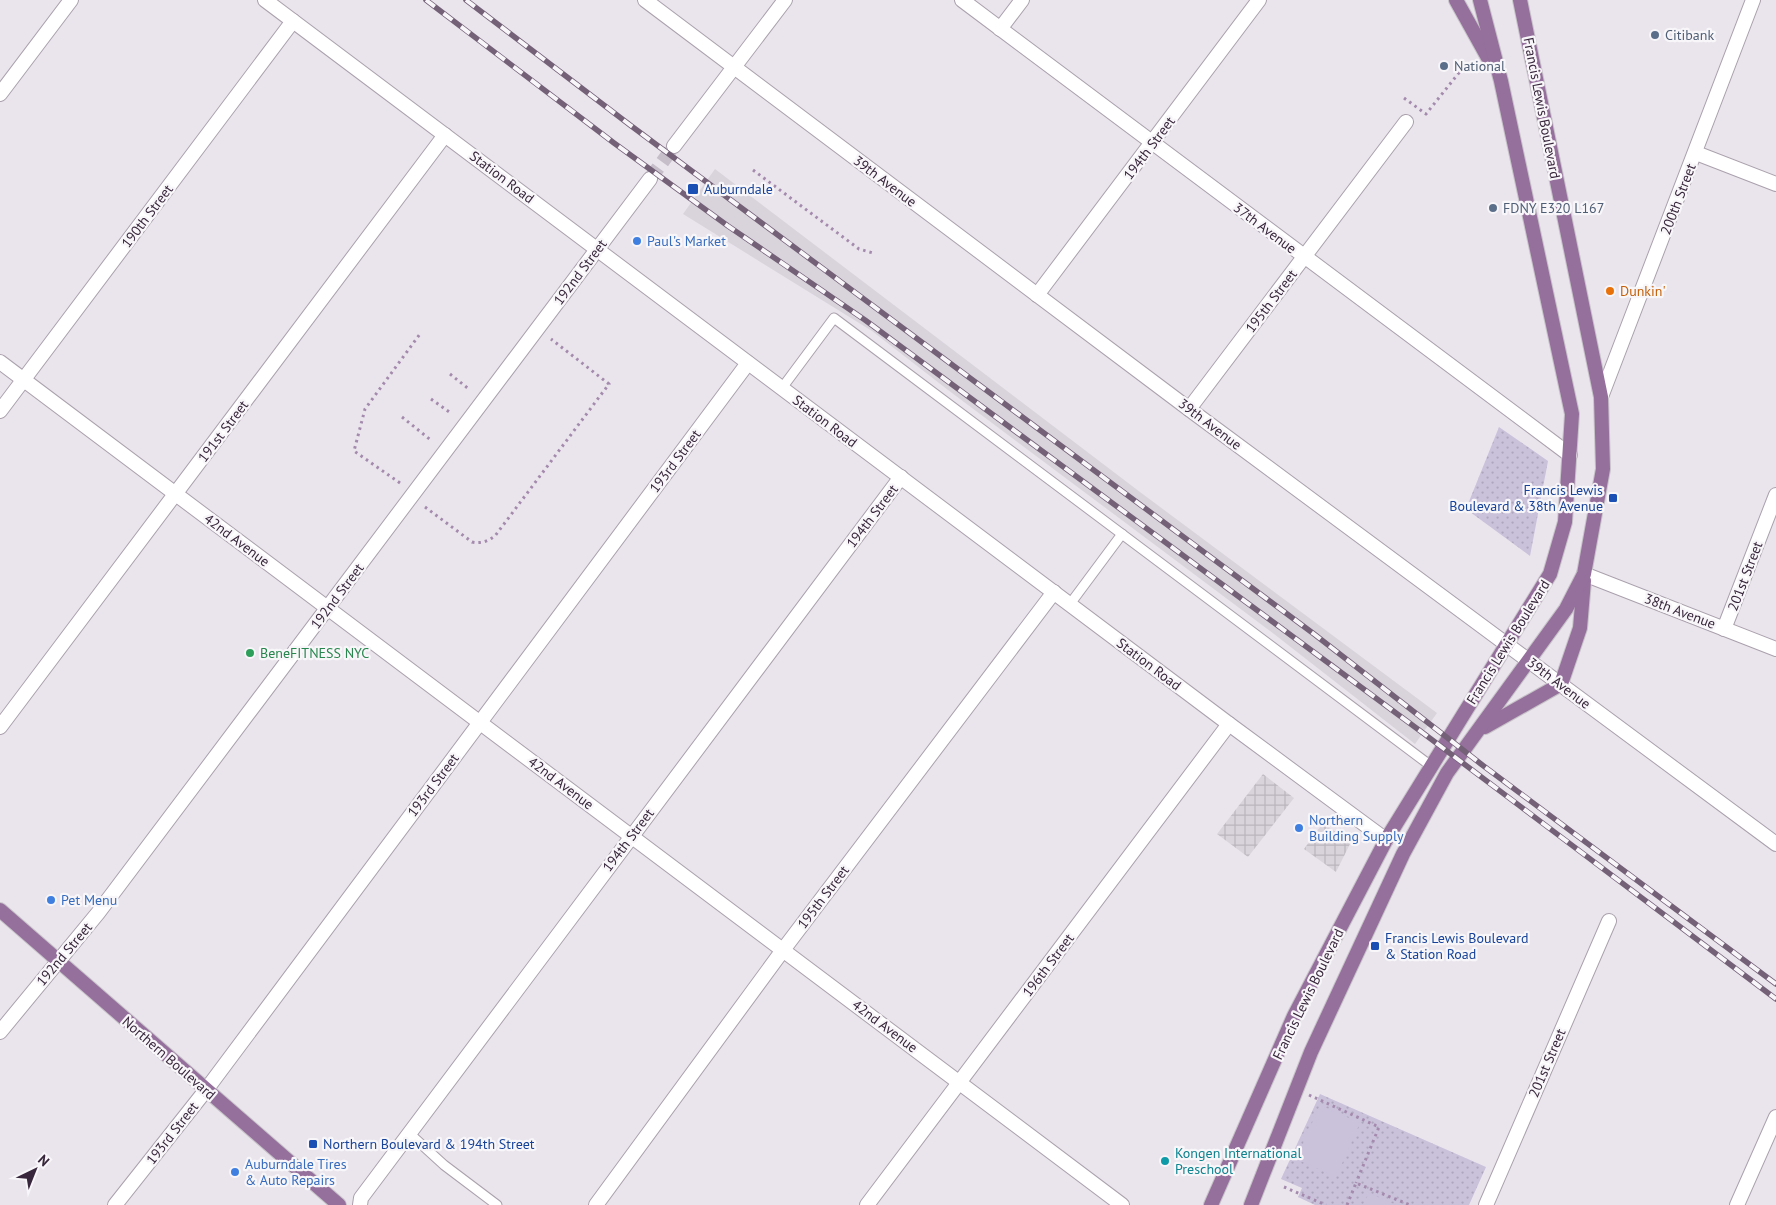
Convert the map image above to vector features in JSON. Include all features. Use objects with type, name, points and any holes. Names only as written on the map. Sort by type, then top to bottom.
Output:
[{"type":"main road","points":[[1456,0],[1502,81]]},
{"type":"main road","name":"Francis Lewis Boulevard","points":[[1210,1205],[1294,1016],[1386,840],[1550,574],[1565,522],[1572,414],[1502,81],[1480,0]]},
{"type":"main road","name":"Francis Lewis Boulevard","points":[[1250,1205],[1311,1052],[1403,854],[1447,773],[1566,609],[1584,574],[1603,469],[1601,397],[1520,0]]},
{"type":"main road","points":[[1480,730],[1561,684],[1580,628],[1584,574]]},
{"type":"main road","name":"Northern Boulevard","points":[[0,910],[339,1205]]},
{"type":"street","points":[[0,94],[71,0]]},
{"type":"street","name":"Station Road","points":[[265,0],[748,364],[1386,840]]},
{"type":"street","name":"39th Avenue","points":[[646,0],[1037,295],[1776,844]]},
{"type":"street","points":[[674,146],[785,0]]},
{"type":"street","name":"37th Avenue","points":[[962,0],[1570,455]]},
{"type":"street","points":[[1000,29],[1022,0]]},
{"type":"street","name":"194th Street","points":[[1037,295],[1259,0]]},
{"type":"street","name":"200th Street","points":[[1601,397],[1753,0]]},
{"type":"street","name":"190th Street","points":[[0,411],[293,21]]},
{"type":"street","name":"195th Street","points":[[1190,409],[1406,122]]},
{"type":"street","name":"191st Street","points":[[0,727],[445,134]]},
{"type":"street","points":[[1696,153],[1776,184]]},
{"type":"street","name":"192nd Street","points":[[0,1032],[98,913],[650,179]]},
{"type":"street","name":"42nd Avenue","points":[[0,362],[1122,1205]]},
{"type":"street","name":"193rd Street","points":[[116,1205],[206,1090],[748,364]]},
{"type":"street","name":"194th Street","points":[[360,1205],[361,1198],[409,1133],[901,477]]},
{"type":"street","name":"201st Street","points":[[1724,629],[1776,495]]},
{"type":"street","name":"38th Avenue","points":[[1584,574],[1776,648]]},
{"type":"street","name":"195th Street","points":[[596,1205],[784,950],[1054,592]]},
{"type":"street","name":"196th Street","points":[[867,1205],[1229,724]]},
{"type":"street","name":"201st Street","points":[[1486,1205],[1609,921]]},
{"type":"street","points":[[1737,1205],[1776,1117]]},
{"type":"lane","points":[[782,388],[834,318],[1431,766]]},
{"type":"lane","points":[[1070,604],[1122,534]]},
{"type":"lane","points":[[409,1133],[444,1165],[497,1205]]},
{"type":"path","points":[[1404,98],[1426,114],[1462,69]]},
{"type":"path","points":[[753,170],[859,249],[873,253]]},
{"type":"path","points":[[400,483],[354,451],[365,408],[420,334]]},
{"type":"path","points":[[425,507],[472,542],[488,541],[495,536],[609,384],[551,339]]},
{"type":"path","points":[[450,374],[470,390]]},
{"type":"path","points":[[431,399],[452,414]]},
{"type":"path","points":[[402,418],[432,441]]},
{"type":"path","points":[[1308,1095],[1379,1127],[1347,1205]]},
{"type":"path","points":[[1356,1183],[1410,1205]]},
{"type":"path","points":[[1284,1187],[1326,1205]]},
{"type":"shaded area","points":[[715,169],[1140,492],[1437,713],[1415,744],[1274,634],[872,331],[683,214]]},
{"type":"shaded area","points":[[1499,427],[1548,461],[1530,556],[1466,509]]},
{"type":"shaded area","points":[[1263,774],[1294,798],[1248,857],[1217,834]]},
{"type":"shaded area","points":[[1323,823],[1350,844],[1336,872],[1304,849]]},
{"type":"shaded area","points":[[1320,1094],[1486,1167],[1469,1205],[1315,1205],[1298,1197],[1302,1188],[1281,1179]]},
{"type":"shaded area","points":[[1320,1105],[1360,1123],[1336,1177],[1296,1159]]},
{"type":"shaded area","points":[[1369,1193],[1396,1205],[1363,1205]]},
{"type":"tunnel","points":[[650,179],[674,146]]},
{"type":"railway","points":[[426,0],[614,143],[728,226],[865,320],[1423,733],[1776,999]]},
{"type":"railway","points":[[466,0],[630,125],[1314,634],[1481,764],[1776,984]]},
{"type":"place","name":"Citibank","points":[[1655,35]]},
{"type":"place","name":"National","points":[[1444,66]]},
{"type":"place","name":"Auburndale","points":[[693,189]]},
{"type":"place","name":"FDNY E320 L167","points":[[1493,208]]},
{"type":"place","name":"Paul's Market","points":[[637,241]]},
{"type":"place","name":"Dunkin'","points":[[1610,291]]},
{"type":"place","name":"Francis Lewis Boulevard & 38th Avenue","points":[[1613,498]]},
{"type":"place","name":"BeneFITNESS NYC","points":[[250,653]]},
{"type":"place","name":"Northern Building Supply","points":[[1299,828]]},
{"type":"place","name":"Pet Menu","points":[[51,900]]},
{"type":"place","name":"Francis Lewis Boulevard & Station Road","points":[[1375,946]]},
{"type":"place","name":"Northern Boulevard & 194th Street","points":[[313,1144]]},
{"type":"place","name":"Kongen International Preschool","points":[[1165,1161]]},
{"type":"place","name":"Auburndale Tires & Auto Repairs","points":[[235,1172]]}]
